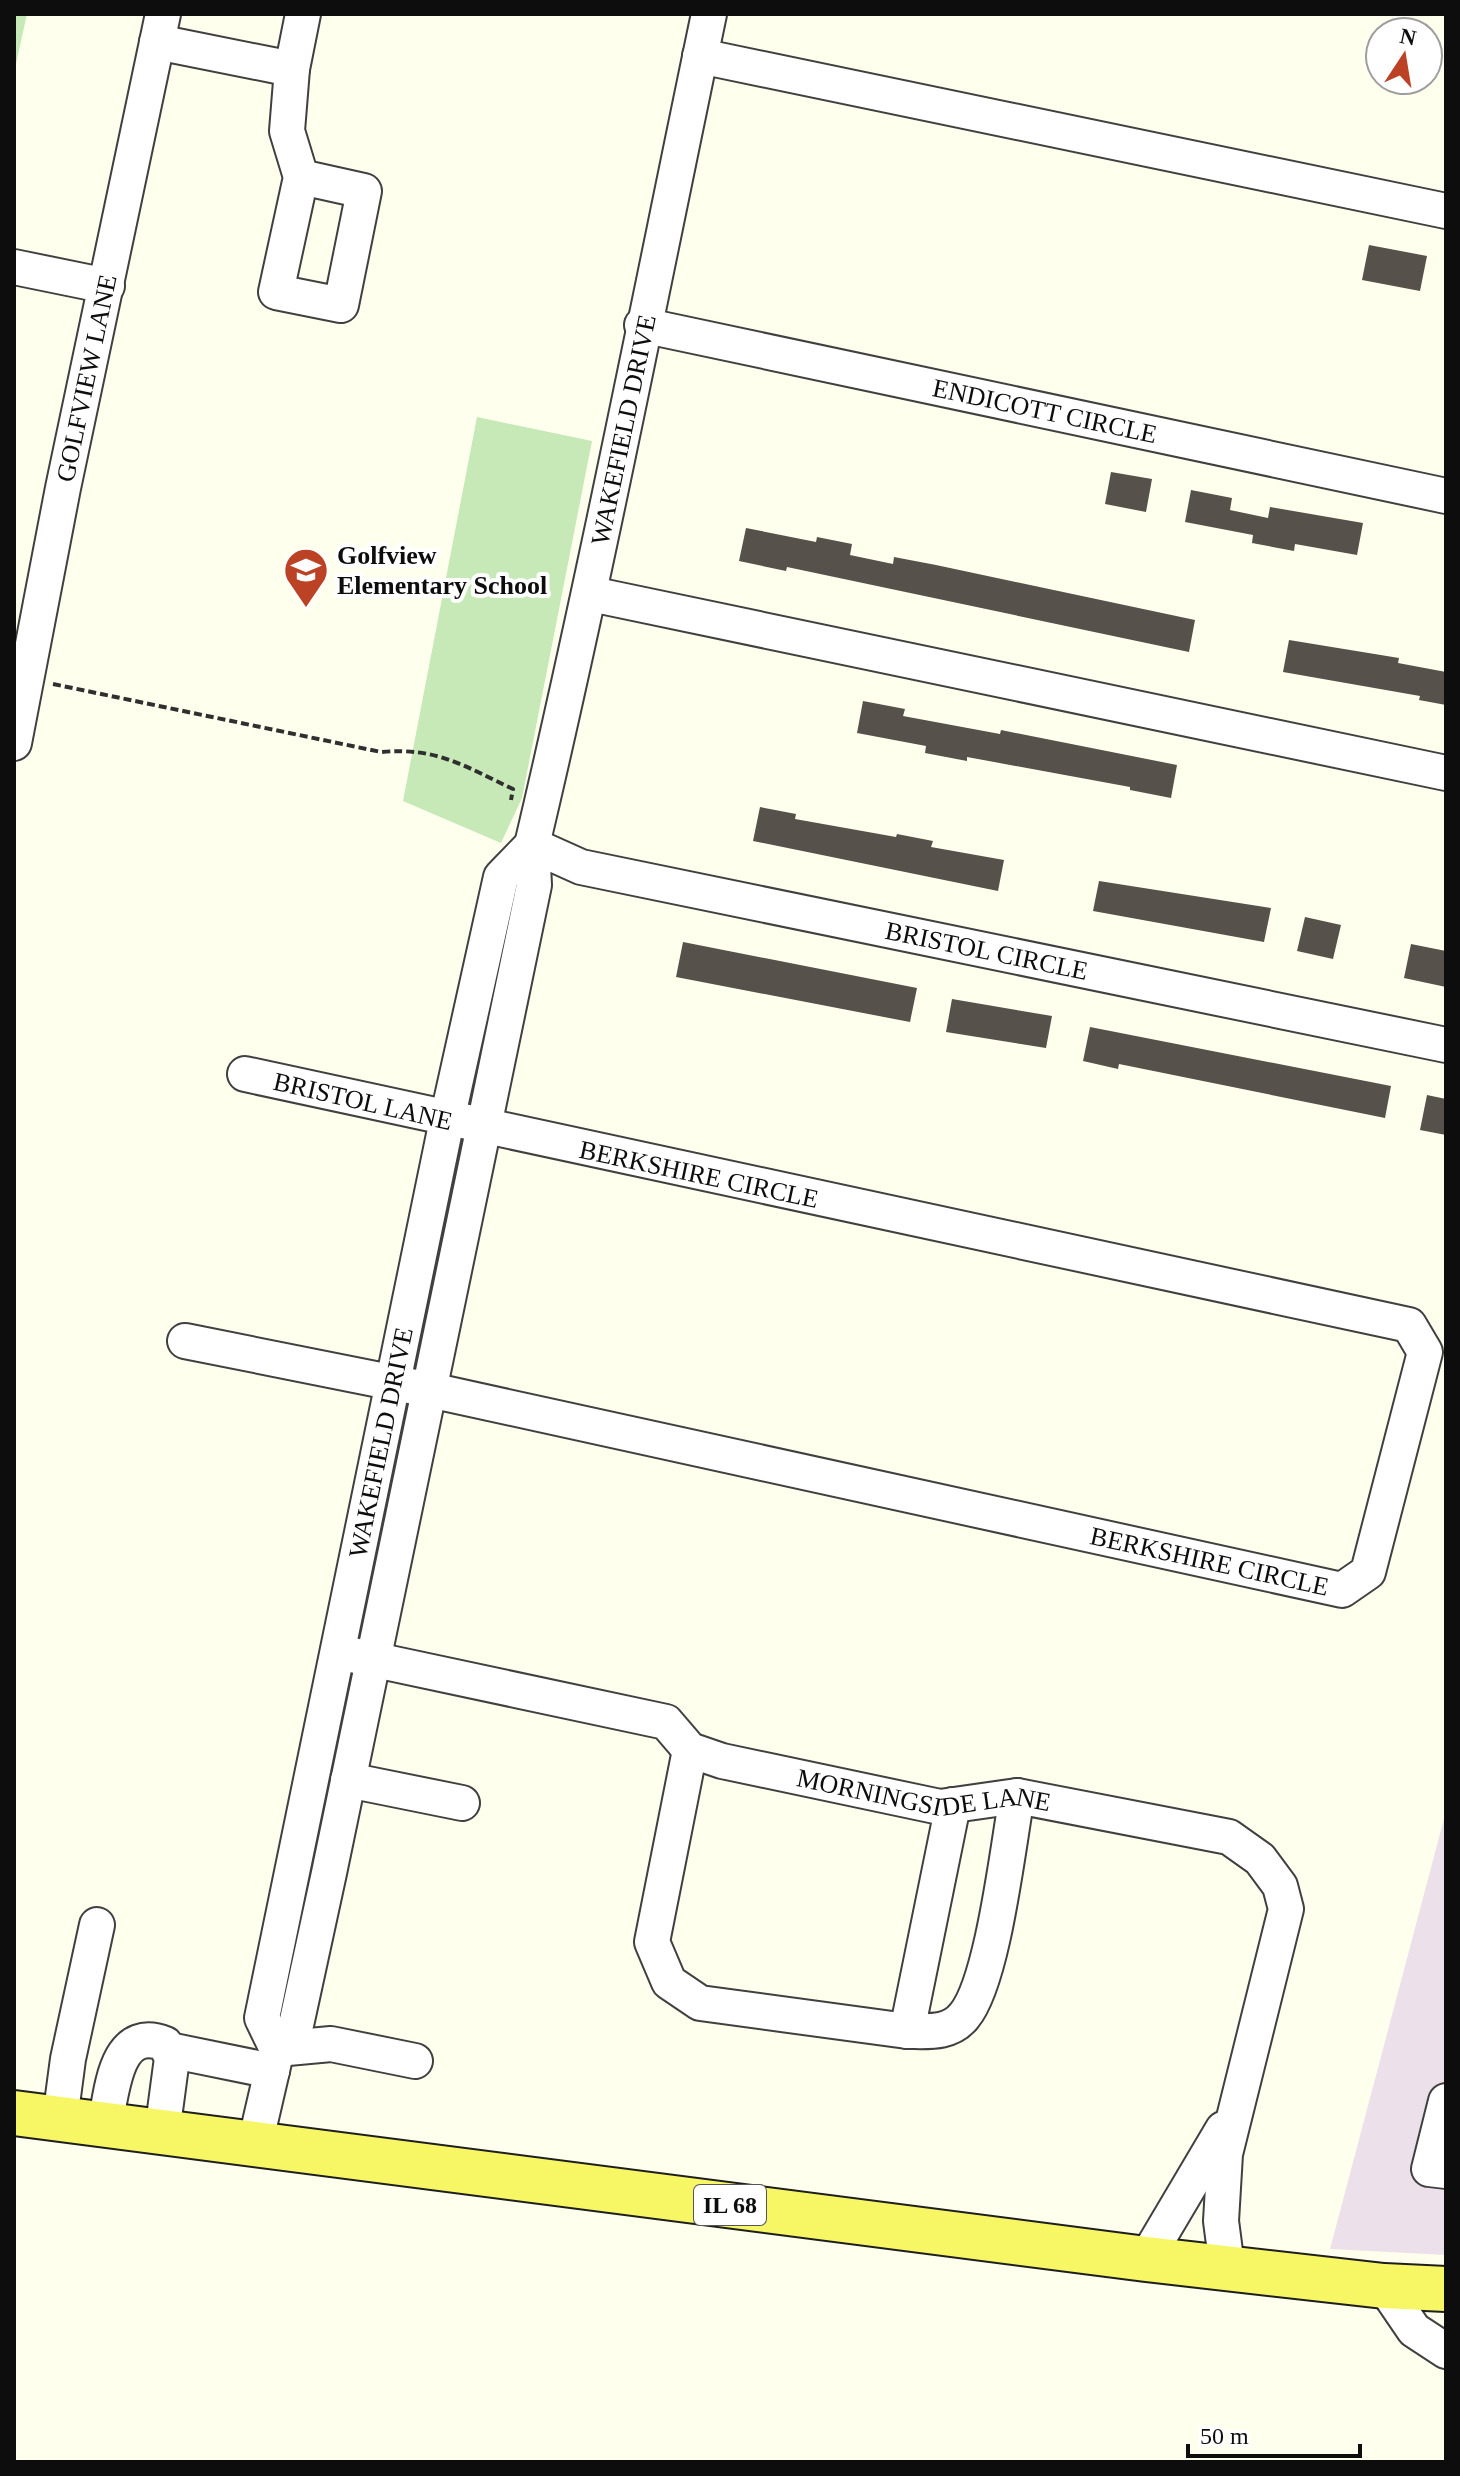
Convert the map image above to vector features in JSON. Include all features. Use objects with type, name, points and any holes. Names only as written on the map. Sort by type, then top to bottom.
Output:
[{"type":"main road","name":"IL 68","points":[[14,2113],[1146,2259],[1384,2286],[1446,2289]]},
{"type":"street","points":[[301,177],[287,131],[292,69],[303,14]]},
{"type":"street","name":"WAKEFIELD DRIVE","points":[[255,2144],[274,2060],[296,2025],[333,1852],[534,885],[532,845],[591,594],[642,325],[709,14]]},
{"type":"street","points":[[160,28],[292,69]]},
{"type":"street","name":"GOLFVIEW LANE","points":[[14,743],[63,488],[160,28]]},
{"type":"street","points":[[700,56],[1446,211]]},
{"type":"street","points":[[14,267],[107,286]]},
{"type":"street","name":"ENDICOTT CIRCLE","points":[[642,325],[1446,496]]},
{"type":"street","points":[[591,594],[1446,773]]},
{"type":"street","name":"WAKEFIELD DRIVE","points":[[274,2060],[262,2018],[447,1120],[501,877],[532,845]]},
{"type":"street","name":"BRISTOL CIRCLE","points":[[532,845],[581,867],[1446,1045]]},
{"type":"street","name":"BRISTOL LANE","points":[[245,1074],[482,1128]]},
{"type":"street","name":"BERKSHIRE CIRCLE","points":[[185,1341],[394,1382],[1342,1590],[1368,1572],[1425,1352],[1409,1325],[482,1128]]},
{"type":"street","name":"MORNINGSIDE LANE","points":[[338,1652],[374,1657],[666,1722],[690,1750],[722,1761],[940,1807],[1017,1796],[1229,1837],[1260,1859],[1280,1886],[1286,1909],[1225,2154],[1222,2208],[1227,2267]]},
{"type":"street","points":[[690,1750],[652,1942],[669,1982],[700,2003],[907,2031],[942,2031],[963,2018],[982,1986],[1017,1796]]},
{"type":"street","points":[[348,1780],[462,1803]]},
{"type":"street","points":[[907,2031],[953,1805]]},
{"type":"street","points":[[298,1844],[333,1852]]},
{"type":"street","points":[[60,2119],[68,2059],[97,1925]]},
{"type":"street","points":[[105,2125],[125,2051],[132,2044],[147,2039],[165,2044],[172,2067],[162,2133]]},
{"type":"street","points":[[169,2050],[274,2060],[331,2044],[415,2061]]},
{"type":"street","points":[[1446,2101],[1429,2169],[1446,2171]]},
{"type":"street","name":"MORNINGSIDE LANE","points":[[1146,2259],[1235,2108]]},
{"type":"street","points":[[1384,2286],[1414,2330],[1446,2351]]},
{"type":"path","points":[[27,679],[381,752],[415,749],[448,759],[513,789],[508,813]]},
{"type":"shaded area","points":[[1446,1811],[1446,2255],[1330,2249]]},
{"type":"green space","points":[[14,14],[27,14],[14,73]]},
{"type":"green space","points":[[477,417],[592,441],[522,798],[501,843],[403,801]]},
{"type":"building","points":[[1369,245],[1427,256],[1420,291],[1362,280]]},
{"type":"building","points":[[1111,472],[1152,479],[1146,512],[1105,504]]},
{"type":"building","points":[[1191,490],[1232,498],[1230,510],[1268,518],[1270,507],[1363,523],[1357,555],[1295,544],[1294,551],[1252,543],[1253,535],[1185,522]]},
{"type":"building","points":[[746,528],[816,542],[817,537],[852,544],[850,555],[893,564],[894,557],[1195,620],[1189,652],[787,567],[786,571],[739,561]]},
{"type":"building","points":[[1289,640],[1399,658],[1398,663],[1446,672],[1446,705],[1419,700],[1420,696],[1283,672]]},
{"type":"building","points":[[863,701],[905,709],[903,716],[1000,734],[1001,730],[1177,765],[1171,798],[1130,790],[1130,787],[967,757],[967,761],[925,753],[926,746],[857,733]]},
{"type":"building","points":[[760,807],[796,814],[795,819],[933,841],[931,847],[1004,860],[998,891],[753,841]]},
{"type":"building","points":[[1099,881],[1271,908],[1264,942],[1093,911]]},
{"type":"building","points":[[1305,917],[1341,925],[1333,959],[1297,951]]},
{"type":"building","points":[[683,942],[917,988],[910,1022],[676,977]]},
{"type":"building","points":[[1411,944],[1446,951],[1446,987],[1404,978]]},
{"type":"building","points":[[952,999],[1052,1016],[1046,1048],[946,1032]]},
{"type":"building","points":[[1090,1027],[1391,1086],[1385,1118],[1119,1064],[1118,1069],[1083,1061]]},
{"type":"building","points":[[1427,1095],[1446,1099],[1446,1135],[1420,1130]]},
{"type":"place","name":"Golfview Elementary School","points":[[306,609]]}]
